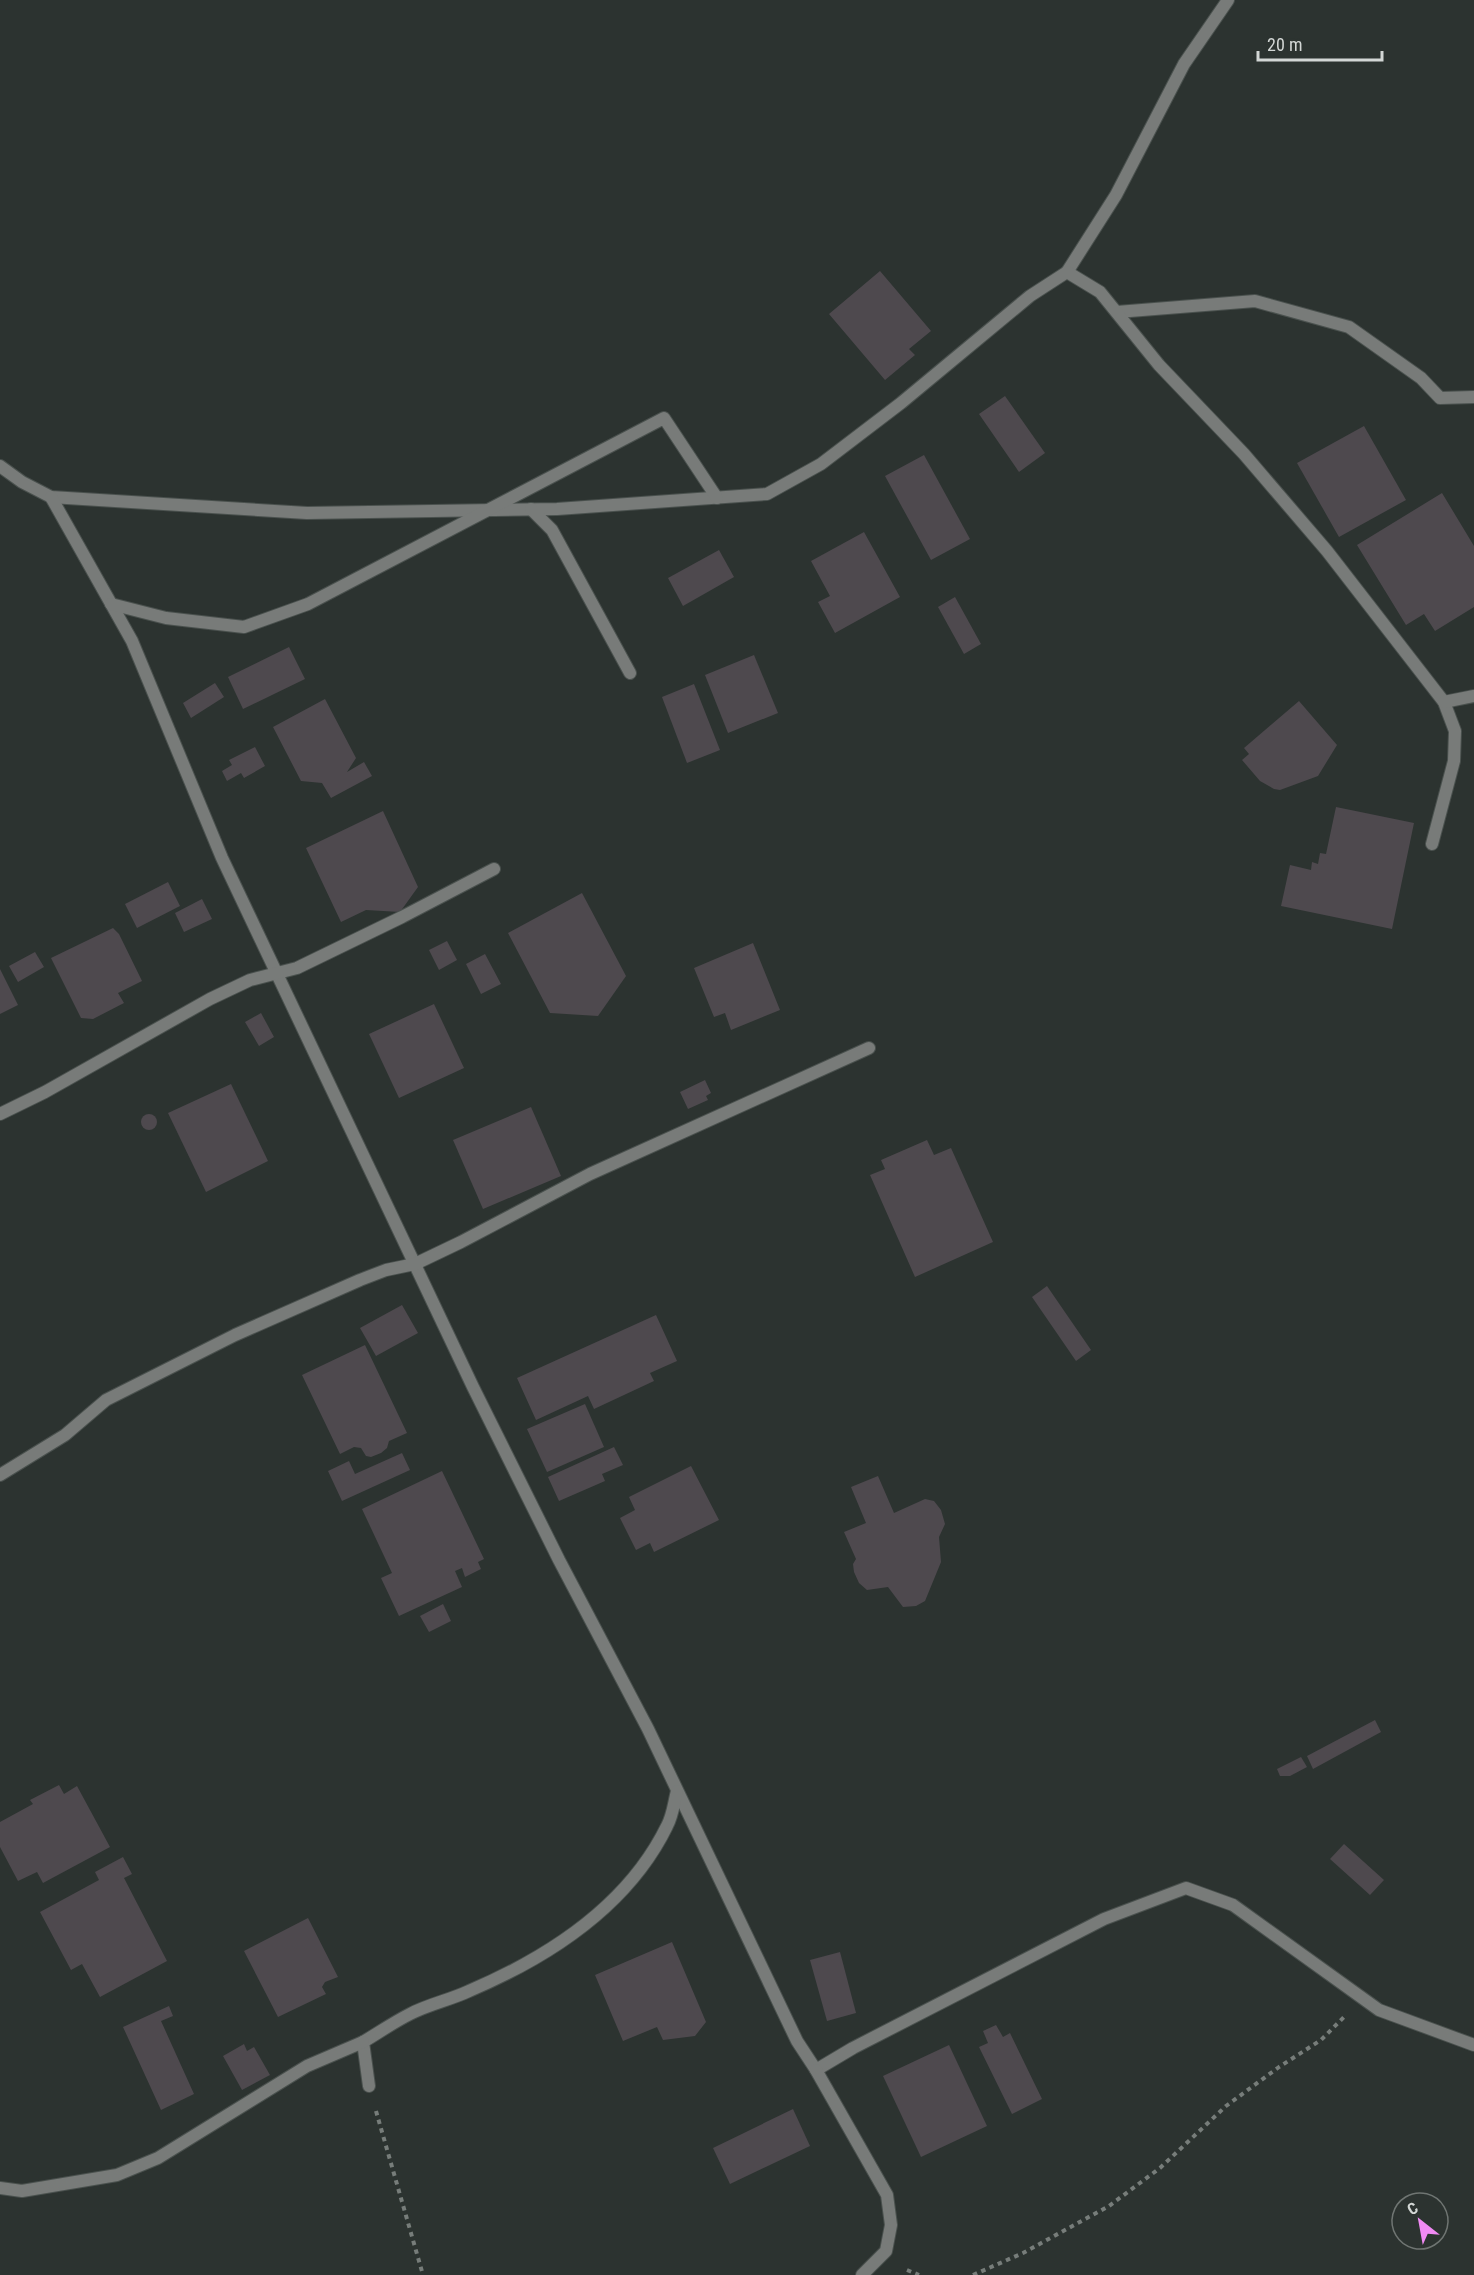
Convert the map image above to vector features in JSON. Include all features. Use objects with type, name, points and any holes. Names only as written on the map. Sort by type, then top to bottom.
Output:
[{"type":"street","points":[[0,466],[22,482],[51,497],[307,513],[531,509],[767,494],[821,464],[901,403],[1030,296],[1067,272],[1116,195],[1184,64],[1228,0]]},
{"type":"street","points":[[1067,272],[1100,292],[1160,365],[1244,454],[1327,551],[1444,702],[1455,731],[1454,761],[1432,844]]},
{"type":"street","points":[[1117,312],[1255,301],[1349,327],[1420,378],[1440,398],[1474,398]]},
{"type":"street","points":[[111,604],[166,618],[244,627],[308,604],[664,418],[717,498]]},
{"type":"street","points":[[51,497],[132,641],[222,858],[493,1428],[648,1729],[797,2041],[887,2195],[891,2224],[886,2251],[862,2275]]},
{"type":"street","points":[[531,509],[552,530],[630,673]]},
{"type":"street","points":[[1444,702],[1474,696]]},
{"type":"street","points":[[0,1114],[45,1092],[210,999],[250,980],[297,968],[494,869]]},
{"type":"street","points":[[0,1475],[65,1435],[106,1400],[235,1335],[360,1280],[386,1270],[415,1264],[590,1174],[869,1048]]},
{"type":"street","points":[[0,2188],[22,2191],[117,2175],[158,2158],[307,2066],[363,2042],[410,2013],[469,1991],[526,1963],[575,1933],[615,1900],[646,1862],[669,1824],[677,1791]]},
{"type":"street","points":[[816,2070],[853,2048],[1104,1919],[1186,1888],[1233,1905],[1379,2010],[1474,2045]]},
{"type":"street","points":[[363,2042],[369,2086]]},
{"type":"path","points":[[973,2275],[1023,2253],[1109,2206],[1160,2168],[1226,2106],[1321,2040],[1363,1998]]},
{"type":"path","points":[[369,2086],[423,2275]]},
{"type":"building","points":[[880,271],[931,331],[909,349],[915,355],[885,380],[829,314]]},
{"type":"building","points":[[1005,396],[1045,453],[1019,472],[979,414]]},
{"type":"building","points":[[1364,426],[1406,500],[1339,537],[1297,463]]},
{"type":"building","points":[[924,455],[970,539],[931,560],[885,476]]},
{"type":"building","points":[[1442,493],[1474,546],[1474,607],[1435,631],[1424,614],[1406,625],[1357,545]]},
{"type":"building","points":[[864,532],[900,597],[835,633],[818,602],[830,596],[811,561]]},
{"type":"building","points":[[719,550],[734,577],[683,606],[668,578]]},
{"type":"building","points":[[955,597],[981,644],[964,654],[938,607]]},
{"type":"building","points":[[289,647],[305,679],[243,709],[228,677]]},
{"type":"building","points":[[754,655],[778,713],[728,733],[705,675]]},
{"type":"building","points":[[215,683],[224,697],[191,718],[183,703]]},
{"type":"building","points":[[694,684],[720,750],[687,763],[662,697]]},
{"type":"building","points":[[325,699],[356,758],[347,772],[364,762],[372,776],[331,798],[322,783],[301,781],[273,727]]},
{"type":"building","points":[[1299,701],[1337,745],[1318,776],[1280,790],[1274,789],[1260,781],[1242,760],[1249,754],[1244,748]]},
{"type":"building","points":[[255,747],[265,766],[244,778],[241,773],[227,781],[222,771],[232,765],[229,760]]},
{"type":"building","points":[[1336,807],[1414,823],[1392,929],[1281,906],[1290,865],[1311,870],[1312,862],[1318,864],[1320,853],[1326,854]]},
{"type":"building","points":[[383,811],[418,887],[400,912],[366,910],[341,922],[306,848]]},
{"type":"building","points":[[168,882],[180,906],[137,928],[125,904]]},
{"type":"building","points":[[582,893],[626,976],[598,1016],[550,1013],[508,933]]},
{"type":"building","points":[[202,899],[212,919],[184,932],[175,913]]},
{"type":"building","points":[[113,928],[119,934],[142,981],[118,993],[124,1003],[93,1019],[81,1018],[51,958]]},
{"type":"building","points":[[447,941],[457,960],[439,970],[429,950]]},
{"type":"building","points":[[753,943],[780,1010],[731,1030],[725,1013],[714,1017],[694,968]]},
{"type":"building","points":[[35,952],[44,967],[18,982],[9,966]]},
{"type":"building","points":[[485,954],[501,984],[481,994],[466,964]]},
{"type":"building","points":[[0,969],[18,1005],[0,1014]]},
{"type":"building","points":[[434,1004],[464,1068],[399,1098],[369,1034]]},
{"type":"building","points":[[261,1013],[274,1037],[259,1046],[245,1022]]},
{"type":"building","points":[[705,1080],[711,1093],[706,1096],[708,1100],[688,1109],[680,1092]]},
{"type":"building","points":[[231,1084],[268,1161],[206,1192],[168,1113]]},
{"type":"building","points":[[531,1107],[561,1176],[483,1209],[453,1140]]},
{"type":"building","points":[[149,1114],[155,1116],[157,1122],[155,1128],[149,1130],[143,1128],[141,1122],[143,1116]]},
{"type":"building","points":[[927,1140],[934,1155],[951,1148],[993,1242],[915,1277],[870,1175],[885,1169],[881,1160]]},
{"type":"building","points":[[1047,1286],[1091,1350],[1076,1361],[1032,1297]]},
{"type":"building","points":[[402,1305],[418,1333],[376,1356],[360,1328]]},
{"type":"building","points":[[656,1315],[677,1361],[650,1373],[654,1381],[594,1409],[588,1396],[536,1420],[517,1378]]},
{"type":"building","points":[[365,1345],[407,1433],[389,1441],[387,1448],[371,1457],[366,1456],[361,1448],[354,1447],[340,1454],[302,1375]]},
{"type":"building","points":[[585,1404],[604,1447],[547,1472],[527,1429]]},
{"type":"building","points":[[614,1447],[623,1465],[602,1474],[605,1481],[559,1501],[548,1477]]},
{"type":"building","points":[[402,1453],[410,1470],[342,1501],[328,1471],[349,1461],[355,1474]]},
{"type":"building","points":[[691,1466],[719,1520],[654,1552],[650,1543],[636,1550],[620,1518],[635,1510],[629,1497]]},
{"type":"building","points":[[442,1471],[484,1559],[478,1562],[481,1569],[465,1577],[462,1568],[455,1571],[462,1587],[399,1616],[381,1578],[392,1573],[362,1509]]},
{"type":"building","points":[[878,1476],[894,1513],[925,1499],[934,1501],[941,1510],[945,1524],[939,1537],[941,1562],[925,1601],[916,1606],[903,1607],[888,1587],[867,1590],[859,1583],[854,1572],[853,1564],[856,1559],[844,1532],[866,1523],[851,1487]]},
{"type":"building","points":[[443,1604],[451,1621],[429,1632],[420,1616]]},
{"type":"building","points":[[1375,1720],[1381,1732],[1313,1769],[1307,1756]]},
{"type":"building","points":[[1301,1757],[1307,1767],[1290,1776],[1280,1776],[1277,1769]]},
{"type":"building","points":[[59,1785],[64,1794],[77,1786],[110,1847],[43,1883],[37,1872],[18,1881],[0,1847],[0,1822],[33,1804],[30,1800]]},
{"type":"building","points":[[1344,1844],[1384,1880],[1370,1895],[1330,1859]]},
{"type":"building","points":[[123,1857],[132,1874],[124,1878],[167,1961],[100,1997],[82,1964],[71,1970],[40,1912],[99,1880],[95,1872]]},
{"type":"building","points":[[308,1918],[338,1977],[325,1982],[322,1987],[326,1994],[278,2017],[244,1951]]},
{"type":"building","points":[[672,1942],[706,2022],[695,2036],[663,2040],[657,2027],[623,2041],[595,1975]]},
{"type":"building","points":[[840,1952],[856,2013],[827,2021],[810,1960]]},
{"type":"building","points":[[169,2006],[173,2016],[161,2021],[194,2094],[161,2110],[123,2027]]},
{"type":"building","points":[[996,2025],[1003,2037],[1010,2033],[1042,2099],[1012,2114],[979,2047],[988,2043],[983,2031]]},
{"type":"building","points":[[244,2044],[247,2051],[254,2047],[270,2075],[242,2090],[223,2056]]},
{"type":"building","points":[[949,2045],[987,2126],[921,2157],[883,2076]]},
{"type":"building","points":[[793,2109],[810,2146],[730,2184],[713,2148]]}]
